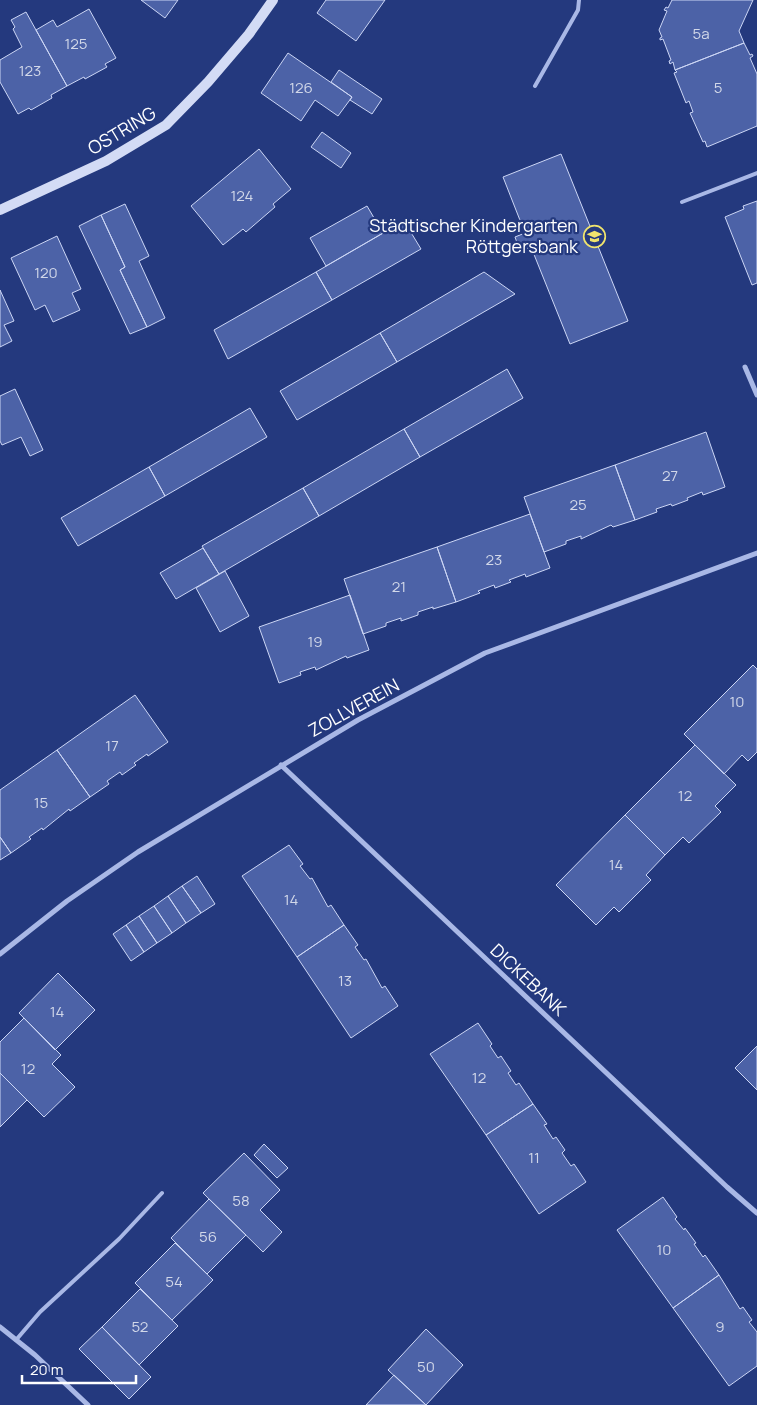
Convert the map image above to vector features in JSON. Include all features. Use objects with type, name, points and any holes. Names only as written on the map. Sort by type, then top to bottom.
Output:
[{"type":"street","name":"OSTRING","points":[[0,210],[106,161],[166,126],[208,82],[248,34],[273,0]]},
{"type":"street","points":[[745,367],[757,395]]},
{"type":"street","name":"ZOLLVEREIN","points":[[0,954],[67,901],[138,852],[281,764],[358,720],[485,653],[757,553]]},
{"type":"street","name":"DICKEBANK","points":[[281,764],[720,1181],[757,1213]]},
{"type":"street","points":[[0,1327],[35,1355],[88,1405]]},
{"type":"lane","points":[[535,86],[578,10],[579,0]]},
{"type":"lane","points":[[682,202],[757,173]]},
{"type":"lane","points":[[16,1340],[40,1312],[119,1239],[162,1193]]},
{"type":"building","points":[[141,0],[178,0],[165,18]]},
{"type":"building","points":[[326,0],[385,0],[356,41],[317,13]]},
{"type":"building","points":[[672,0],[753,0],[739,31],[744,43],[675,70],[673,62],[670,64],[669,61],[671,60],[663,39],[660,40],[662,37],[659,30],[667,11],[664,10],[666,7],[668,8]]},
{"type":"building","points":[[89,9],[116,58],[105,64],[107,67],[67,86],[36,30],[53,20],[57,27]]},
{"type":"building","points":[[26,12],[67,86],[51,95],[52,98],[31,110],[29,108],[18,114],[0,82],[0,60],[22,47],[13,29],[15,27],[11,20]]},
{"type":"building","points":[[744,43],[750,55],[752,54],[753,56],[750,58],[757,74],[757,126],[707,147],[690,113],[693,112],[689,101],[686,103],[674,73],[677,72],[675,70]]},
{"type":"building","points":[[288,53],[352,97],[338,116],[315,100],[301,121],[261,93]]},
{"type":"building","points":[[339,70],[382,99],[372,114],[350,100],[352,97],[331,82]]},
{"type":"building","points":[[322,132],[351,153],[341,168],[311,147]]},
{"type":"building","points":[[259,149],[291,189],[273,204],[275,207],[246,232],[243,229],[223,245],[191,206]]},
{"type":"building","points":[[561,154],[628,321],[570,344],[531,247],[520,251],[515,237],[525,233],[503,177]]},
{"type":"building","points":[[757,201],[757,283],[752,285],[725,217],[744,209],[743,206]]},
{"type":"building","points":[[125,204],[149,256],[139,261],[165,318],[147,327],[120,270],[125,267],[101,215]]},
{"type":"building","points":[[367,206],[383,233],[326,266],[310,238]]},
{"type":"building","points":[[101,215],[125,267],[120,270],[147,327],[130,334],[79,226]]},
{"type":"building","points":[[404,221],[421,249],[332,300],[316,272]]},
{"type":"building","points":[[57,236],[81,289],[72,293],[80,310],[53,322],[45,305],[35,310],[11,258]]},
{"type":"building","points":[[316,272],[332,300],[228,359],[214,330]]},
{"type":"building","points":[[484,272],[515,294],[397,362],[380,333]]},
{"type":"building","points":[[0,290],[14,321],[4,325],[12,341],[0,347]]},
{"type":"building","points":[[380,333],[397,362],[297,420],[280,391]]},
{"type":"building","points":[[507,369],[523,398],[420,457],[404,429]]},
{"type":"building","points":[[15,389],[43,450],[30,456],[21,437],[2,445],[0,441],[0,396]]},
{"type":"building","points":[[250,408],[267,437],[165,496],[149,467]]},
{"type":"building","points":[[404,429],[420,457],[319,516],[303,488]]},
{"type":"building","points":[[706,432],[725,487],[703,495],[702,492],[672,506],[671,504],[656,509],[657,512],[635,520],[615,465]]},
{"type":"building","points":[[615,465],[635,520],[613,527],[611,525],[581,539],[581,536],[566,541],[566,544],[544,552],[524,497]]},
{"type":"building","points":[[149,467],[165,496],[78,546],[61,518]]},
{"type":"building","points":[[303,488],[319,516],[219,574],[202,546]]},
{"type":"building","points":[[530,514],[550,568],[526,577],[525,574],[495,588],[494,585],[478,591],[480,593],[456,602],[437,547]]},
{"type":"building","points":[[437,547],[456,602],[418,612],[418,615],[401,621],[401,618],[386,623],[386,626],[363,634],[344,579]]},
{"type":"building","points":[[203,548],[219,574],[176,599],[160,573]]},
{"type":"building","points":[[225,571],[249,616],[220,632],[196,588]]},
{"type":"building","points":[[350,595],[369,650],[347,658],[346,656],[316,670],[315,667],[300,672],[301,675],[279,683],[259,627]]},
{"type":"building","points":[[753,665],[757,669],[757,752],[748,761],[742,755],[724,774],[684,734]]},
{"type":"building","points":[[135,695],[168,742],[134,763],[136,765],[122,775],[120,772],[107,781],[109,784],[90,797],[57,750]]},
{"type":"building","points":[[695,745],[736,785],[715,806],[721,812],[689,843],[683,837],[665,855],[625,815]]},
{"type":"building","points":[[57,750],[90,797],[70,811],[69,809],[43,830],[42,828],[29,837],[31,839],[11,853],[0,837],[0,790]]},
{"type":"building","points":[[625,815],[665,855],[646,875],[651,880],[619,912],[614,907],[596,925],[556,885]]},
{"type":"building","points":[[0,837],[11,853],[0,860]]},
{"type":"building","points":[[289,845],[303,864],[300,866],[310,879],[312,878],[328,907],[331,905],[344,925],[297,957],[242,876]]},
{"type":"building","points":[[197,876],[215,904],[201,913],[182,886]]},
{"type":"building","points":[[182,886],[201,913],[186,923],[168,896]]},
{"type":"building","points":[[168,896],[186,923],[172,933],[154,906]]},
{"type":"building","points":[[154,906],[172,933],[157,943],[139,916]]},
{"type":"building","points":[[139,916],[157,943],[144,952],[126,925]]},
{"type":"building","points":[[126,925],[144,952],[131,961],[113,934]]},
{"type":"building","points":[[344,925],[358,945],[355,947],[364,960],[366,959],[382,988],[385,986],[398,1006],[351,1038],[297,957]]},
{"type":"building","points":[[58,973],[95,1010],[55,1050],[19,1013]]},
{"type":"building","points":[[24,1018],[61,1055],[52,1064],[75,1087],[44,1117],[0,1073],[0,1042]]},
{"type":"building","points":[[478,1023],[492,1044],[490,1046],[498,1058],[501,1056],[511,1071],[508,1073],[516,1085],[519,1083],[533,1104],[486,1135],[430,1054]]},
{"type":"building","points":[[757,1046],[757,1090],[735,1068]]},
{"type":"building","points":[[0,1073],[27,1100],[0,1127]]},
{"type":"building","points":[[533,1104],[547,1124],[544,1125],[553,1139],[556,1137],[565,1150],[562,1153],[571,1166],[574,1164],[586,1182],[539,1214],[486,1135]]},
{"type":"building","points":[[264,1144],[288,1168],[277,1178],[254,1155]]},
{"type":"building","points":[[244,1153],[280,1190],[260,1210],[282,1232],[263,1252],[203,1193]]},
{"type":"building","points":[[663,1197],[677,1217],[675,1219],[684,1230],[685,1228],[703,1257],[705,1255],[719,1275],[673,1308],[617,1230]]},
{"type":"building","points":[[209,1199],[246,1235],[207,1274],[171,1238]]},
{"type":"building","points":[[175,1243],[213,1280],[172,1320],[135,1283]]},
{"type":"building","points":[[719,1275],[740,1309],[743,1307],[752,1320],[749,1322],[757,1332],[757,1366],[729,1386],[673,1308]]},
{"type":"building","points":[[140,1289],[178,1326],[139,1365],[102,1327]]},
{"type":"building","points":[[102,1327],[151,1377],[129,1399],[79,1349]]},
{"type":"building","points":[[426,1329],[463,1365],[426,1405],[388,1370]]},
{"type":"building","points":[[394,1375],[426,1405],[366,1405]]},
{"type":"place","name":"Städtischer Kindergarten Röttgersbank","points":[[594,236]]}]
